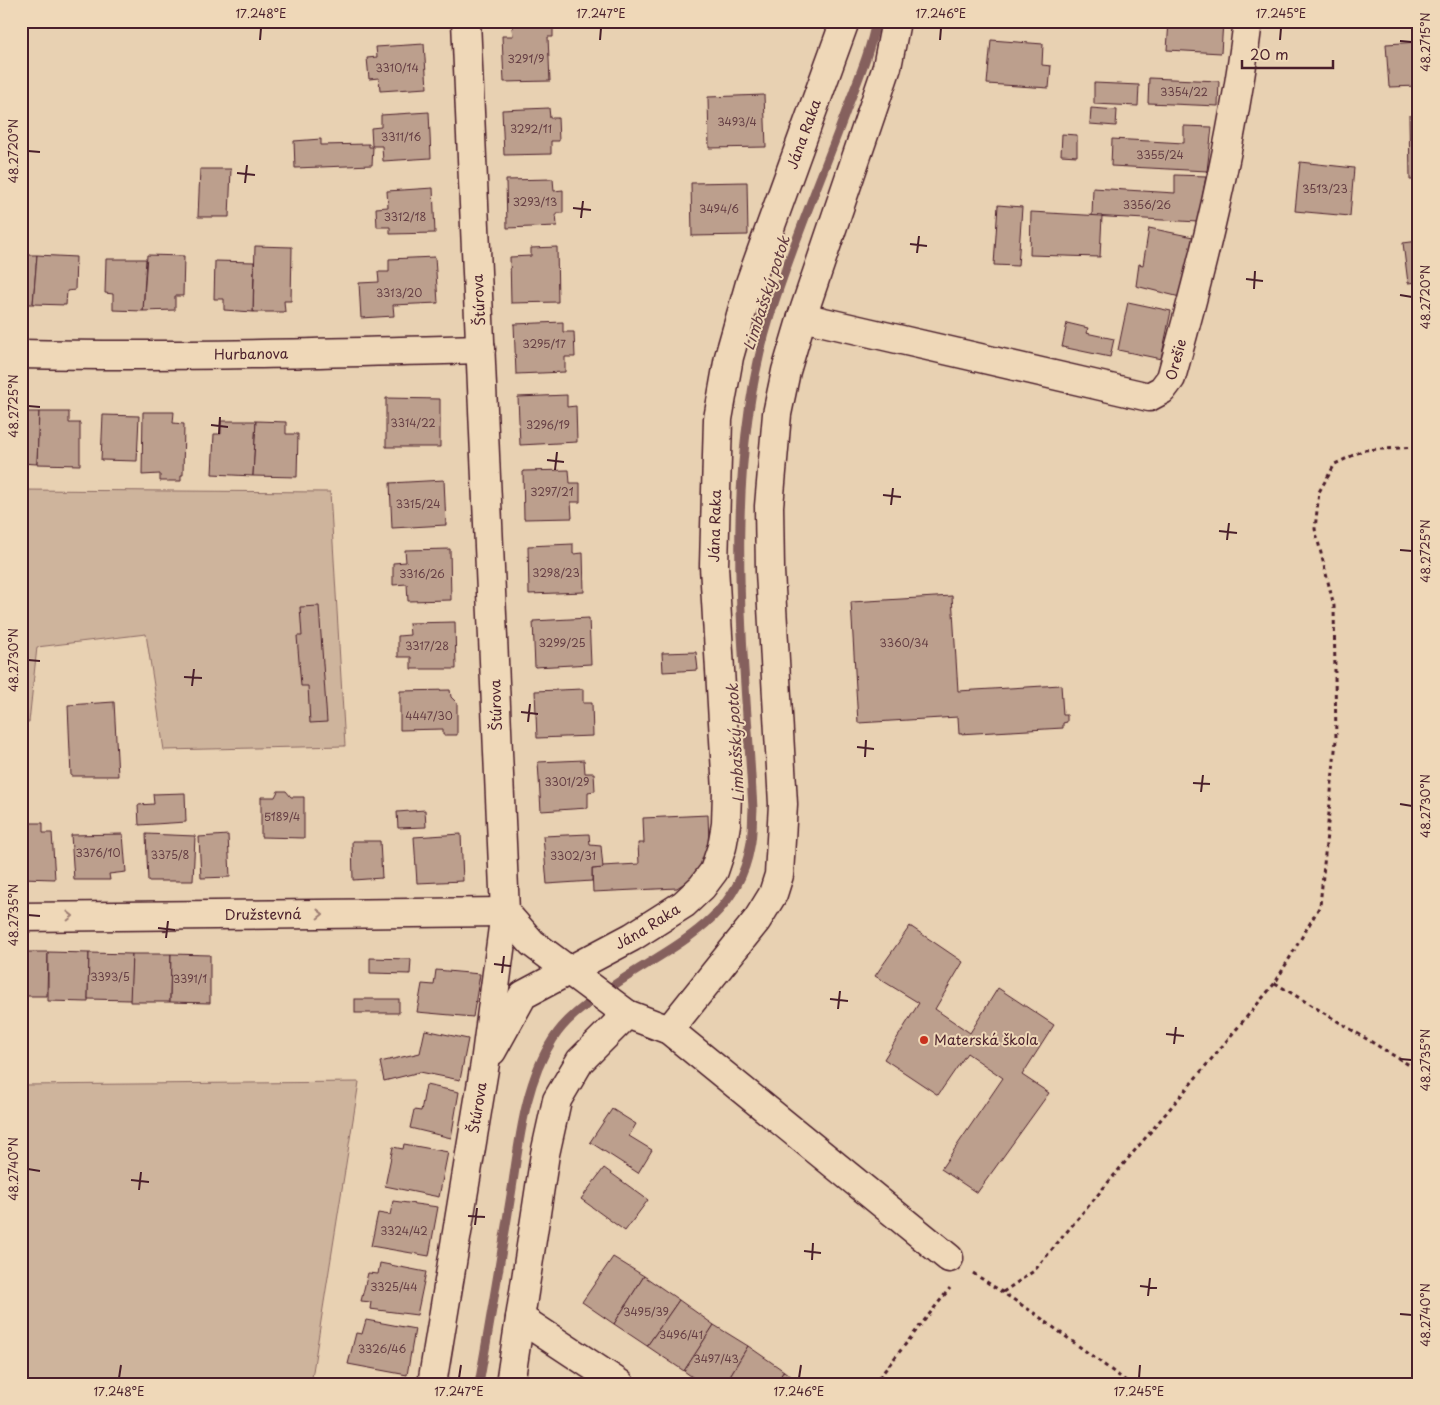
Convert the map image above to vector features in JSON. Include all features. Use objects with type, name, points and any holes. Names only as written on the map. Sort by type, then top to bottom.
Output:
[{"type":"street","name":"Štúrova","points":[[432,1384],[485,1063],[505,912],[466,21]]},
{"type":"street","name":"Jána Raka","points":[[485,1063],[523,995],[632,937],[684,904],[702,887],[714,871],[722,847],[726,824],[727,791],[714,566],[718,419],[730,357],[750,283],[845,21]]},
{"type":"street","points":[[669,1030],[757,920],[773,894],[779,874],[783,804],[768,506],[777,414],[786,371],[802,317],[887,67],[896,21]]},
{"type":"street","name":"Orešie","points":[[802,317],[1149,397],[1162,390],[1171,378],[1207,247],[1239,92],[1248,21]]},
{"type":"street","name":"Hurbanova","points":[[21,354],[115,356],[309,354],[481,349]]},
{"type":"street","points":[[505,912],[532,943],[628,1014],[669,1030],[957,1263]]},
{"type":"street","name":"Družstevná","points":[[21,917],[505,912]]},
{"type":"street","points":[[510,1384],[545,1154],[557,1100],[580,1061],[628,1014]]},
{"type":"street","points":[[520,1318],[620,1384]]},
{"type":"path","points":[[1003,1292],[1034,1272],[1275,983],[1320,906],[1336,740],[1334,606],[1315,529],[1319,492],[1336,464],[1364,450],[1419,447]]},
{"type":"path","points":[[1275,983],[1419,1071]]},
{"type":"path","points":[[874,1384],[957,1263],[1003,1292],[1130,1384]]},
{"type":"shaded area","points":[[21,490],[330,492],[345,746],[164,750],[146,634],[37,647],[29,722],[21,722]]},
{"type":"shaded area","points":[[359,1082],[311,1384],[21,1384],[21,1085]]},
{"type":"building","points":[[519,21],[553,21],[553,37],[548,37],[550,81],[504,82],[502,36],[513,36],[512,28]]},
{"type":"building","points":[[755,21],[811,21],[755,23]]},
{"type":"building","points":[[1169,21],[1223,21],[1221,53],[1167,50]]},
{"type":"building","points":[[991,40],[1043,44],[1042,65],[1051,66],[1049,88],[987,84]]},
{"type":"building","points":[[1419,42],[1419,86],[1389,87],[1386,44]]},
{"type":"building","points":[[424,44],[427,88],[380,91],[379,78],[369,79],[367,58],[377,57],[376,47]]},
{"type":"building","points":[[1149,78],[1219,81],[1218,106],[1148,103]]},
{"type":"building","points":[[1094,83],[1139,85],[1138,106],[1094,104]]},
{"type":"building","points":[[764,95],[766,147],[709,148],[708,97]]},
{"type":"building","points":[[549,108],[550,118],[558,118],[559,141],[551,141],[551,154],[504,155],[502,110]]},
{"type":"building","points":[[1091,108],[1117,110],[1116,126],[1090,124]]},
{"type":"building","points":[[429,112],[431,158],[383,161],[382,146],[372,146],[371,128],[381,127],[381,115]]},
{"type":"building","points":[[1419,115],[1419,180],[1410,180],[1409,116]]},
{"type":"building","points":[[1184,126],[1212,127],[1207,171],[1111,166],[1112,139],[1184,143]]},
{"type":"building","points":[[1062,134],[1077,135],[1077,156],[1061,155]]},
{"type":"building","points":[[321,139],[321,145],[369,144],[369,147],[373,147],[372,165],[295,168],[294,141]]},
{"type":"building","points":[[1300,162],[1354,168],[1350,216],[1295,211]]},
{"type":"building","points":[[200,169],[231,169],[229,217],[198,217]]},
{"type":"building","points":[[1175,175],[1206,176],[1198,222],[1092,216],[1093,188],[1175,193]]},
{"type":"building","points":[[553,179],[554,191],[563,190],[563,213],[556,213],[557,226],[507,228],[506,180]]},
{"type":"building","points":[[747,182],[748,235],[692,236],[691,183]]},
{"type":"building","points":[[433,188],[435,233],[390,234],[390,227],[377,227],[376,208],[388,207],[387,191]]},
{"type":"building","points":[[998,205],[1022,207],[1018,266],[994,265]]},
{"type":"building","points":[[1031,212],[1102,216],[1100,257],[1030,255]]},
{"type":"building","points":[[1149,228],[1193,237],[1180,297],[1136,286],[1139,264],[1143,265]]},
{"type":"building","points":[[1419,241],[1419,282],[1408,283],[1403,243]]},
{"type":"building","points":[[255,246],[292,247],[291,301],[284,301],[285,312],[253,312]]},
{"type":"building","points":[[557,247],[558,302],[511,303],[510,257],[531,256],[531,248]]},
{"type":"building","points":[[21,255],[37,255],[33,304],[21,304]]},
{"type":"building","points":[[37,255],[76,257],[75,290],[67,291],[66,305],[33,304]]},
{"type":"building","points":[[147,255],[184,256],[183,296],[175,296],[175,310],[143,311]]},
{"type":"building","points":[[435,257],[438,303],[393,305],[394,316],[361,318],[359,283],[379,282],[378,272],[389,272],[389,259]]},
{"type":"building","points":[[106,259],[146,259],[143,311],[113,310],[113,294],[105,293]]},
{"type":"building","points":[[215,261],[254,262],[253,312],[224,310],[224,299],[214,299]]},
{"type":"building","points":[[1128,302],[1171,311],[1161,359],[1118,350]]},
{"type":"building","points":[[563,322],[563,332],[574,332],[575,357],[565,357],[565,372],[516,374],[514,324]]},
{"type":"building","points":[[1067,323],[1088,328],[1086,333],[1114,339],[1110,357],[1062,347]]},
{"type":"building","points":[[567,395],[567,407],[576,406],[577,442],[520,445],[518,397]]},
{"type":"building","points":[[386,398],[440,399],[440,447],[386,447]]},
{"type":"building","points":[[21,412],[39,412],[37,464],[21,463]]},
{"type":"building","points":[[39,412],[69,412],[69,423],[80,423],[80,465],[37,464]]},
{"type":"building","points":[[143,412],[174,412],[173,423],[184,424],[183,475],[181,475],[181,481],[160,481],[160,474],[142,475]]},
{"type":"building","points":[[103,415],[139,416],[137,461],[101,460]]},
{"type":"building","points":[[221,421],[256,421],[253,476],[212,474],[214,434],[221,434]]},
{"type":"building","points":[[256,421],[286,422],[286,434],[298,434],[297,477],[253,476]]},
{"type":"building","points":[[569,470],[570,483],[580,483],[580,502],[571,502],[572,518],[524,519],[523,471]]},
{"type":"building","points":[[444,480],[446,525],[392,528],[390,483]]},
{"type":"building","points":[[573,544],[573,554],[583,553],[584,592],[529,594],[528,546]]},
{"type":"building","points":[[450,549],[451,600],[408,601],[407,584],[393,585],[393,563],[406,562],[405,550]]},
{"type":"building","points":[[952,596],[958,691],[1061,685],[1063,715],[1067,715],[1067,722],[1063,723],[1063,728],[959,734],[958,717],[858,723],[851,602]]},
{"type":"building","points":[[319,606],[327,722],[310,723],[308,686],[301,686],[297,636],[302,636],[300,607]]},
{"type":"building","points":[[589,618],[591,664],[535,667],[533,621]]},
{"type":"building","points":[[455,622],[456,669],[411,669],[411,657],[398,657],[398,636],[410,635],[409,623]]},
{"type":"building","points":[[696,652],[698,670],[663,672],[662,653]]},
{"type":"building","points":[[583,689],[583,703],[592,703],[593,736],[537,738],[535,691]]},
{"type":"building","points":[[450,690],[451,697],[457,703],[457,735],[443,735],[443,729],[400,730],[400,691]]},
{"type":"building","points":[[114,702],[118,776],[71,776],[68,705]]},
{"type":"building","points":[[584,760],[585,773],[594,773],[595,791],[588,792],[588,808],[541,811],[538,762]]},
{"type":"building","points":[[278,791],[286,791],[291,797],[304,797],[304,838],[261,837],[261,797],[275,797]]},
{"type":"building","points":[[185,793],[186,822],[139,825],[138,805],[154,804],[153,794]]},
{"type":"building","points":[[425,810],[426,827],[398,828],[397,812]]},
{"type":"building","points":[[708,815],[709,841],[701,872],[677,888],[593,892],[592,869],[603,868],[602,866],[639,864],[638,843],[644,843],[643,818]]},
{"type":"building","points":[[21,823],[43,823],[43,833],[52,833],[55,879],[21,878]]},
{"type":"building","points":[[123,834],[126,872],[109,874],[110,880],[74,880],[71,835]]},
{"type":"building","points":[[146,834],[195,836],[193,881],[148,881]]},
{"type":"building","points":[[461,834],[463,881],[417,883],[414,837]]},
{"type":"building","points":[[589,834],[590,845],[601,846],[603,868],[592,869],[592,881],[547,884],[543,836]]},
{"type":"building","points":[[228,835],[230,877],[201,878],[199,837]]},
{"type":"building","points":[[352,841],[380,841],[382,878],[353,880]]},
{"type":"building","points":[[910,926],[963,962],[935,1009],[970,1033],[998,988],[1054,1025],[1022,1075],[1049,1093],[977,1193],[941,1169],[1003,1078],[967,1053],[938,1095],[884,1059],[919,1003],[875,976]]},
{"type":"building","points":[[21,952],[48,952],[47,996],[21,996]]},
{"type":"building","points":[[48,952],[89,953],[88,1002],[48,1001]]},
{"type":"building","points":[[89,953],[132,954],[131,1000],[88,999]]},
{"type":"building","points":[[132,954],[171,954],[170,1002],[130,1002]]},
{"type":"building","points":[[171,954],[210,955],[210,1003],[170,1002]]},
{"type":"building","points":[[370,958],[411,959],[410,974],[370,973]]},
{"type":"building","points":[[436,970],[480,974],[473,1017],[417,1012],[422,984],[434,985]]},
{"type":"building","points":[[355,999],[399,999],[399,1013],[355,1013]]},
{"type":"building","points":[[425,1030],[468,1039],[460,1080],[420,1072],[384,1081],[380,1062],[420,1053]]},
{"type":"building","points":[[426,1085],[459,1092],[451,1138],[410,1128],[414,1110],[421,1111]]},
{"type":"building","points":[[612,1109],[636,1124],[629,1136],[652,1150],[638,1173],[590,1142]]},
{"type":"building","points":[[404,1144],[448,1152],[439,1197],[385,1186],[393,1147],[403,1149]]},
{"type":"building","points":[[604,1168],[648,1200],[625,1231],[581,1199]]},
{"type":"building","points":[[393,1201],[438,1207],[429,1256],[371,1246],[378,1213],[390,1215]]},
{"type":"building","points":[[613,1257],[644,1276],[614,1324],[582,1302]]},
{"type":"building","points":[[380,1263],[426,1272],[417,1315],[370,1309],[371,1302],[361,1301],[368,1273],[378,1274]]},
{"type":"building","points":[[644,1276],[679,1300],[647,1346],[614,1324]]},
{"type":"building","points":[[679,1300],[714,1325],[684,1371],[647,1346]]},
{"type":"building","points":[[366,1320],[415,1329],[407,1375],[348,1364],[356,1333],[362,1334]]},
{"type":"building","points":[[714,1325],[748,1346],[725,1384],[702,1384],[684,1371]]},
{"type":"building","points":[[748,1346],[784,1371],[775,1384],[725,1384]]},
{"type":"building","points":[[784,1371],[801,1384],[775,1384]]},
{"type":"waterway","name":"Limbašský potok","points":[[479,1384],[524,1117],[535,1077],[543,1057],[558,1032],[581,1009],[691,935],[712,918],[729,898],[742,875],[751,842],[753,809],[745,686],[740,561],[745,437],[755,376],[770,316],[796,240],[862,68],[876,21]]},
{"type":"place","name":"Materská škola","points":[[924,1040]]}]
